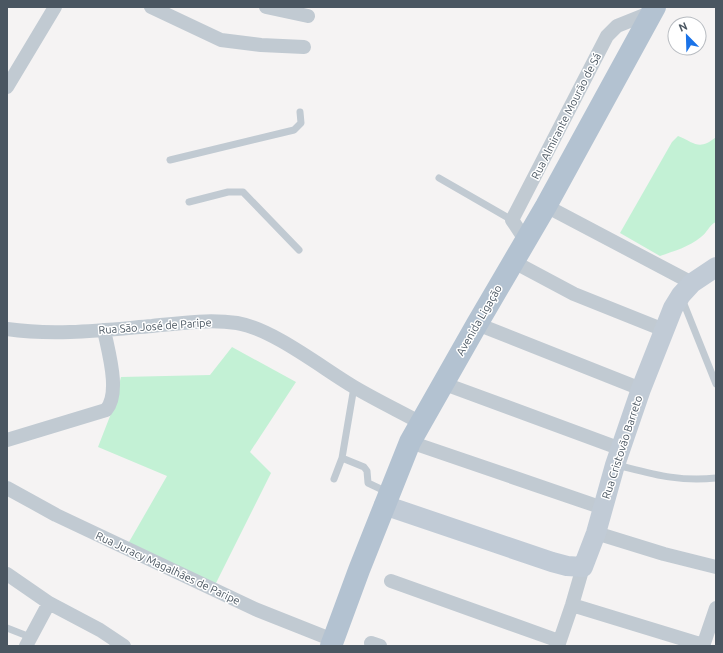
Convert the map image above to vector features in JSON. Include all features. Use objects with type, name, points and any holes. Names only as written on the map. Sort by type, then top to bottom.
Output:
[{"type":"main road","name":"Avenida Ligação","points":[[332,643],[386,499],[410,442],[442,384],[546,206],[653,9]]},
{"type":"main road","points":[[686,289],[716,267]]},
{"type":"main road","name":"Rua Cristovão Barreto","points":[[583,567],[596,533],[618,457],[641,389],[664,330],[686,289]]},
{"type":"main road","points":[[386,499],[552,562],[567,566],[583,567]]},
{"type":"street","points":[[7,87],[55,7]]},
{"type":"street","points":[[151,7],[221,40],[260,45],[304,47]]},
{"type":"street","points":[[266,7],[308,16]]},
{"type":"street","name":"Rua Almirante Mourão de Sá","points":[[512,220],[607,36],[617,26],[653,9]]},
{"type":"street","points":[[546,206],[686,289]]},
{"type":"street","points":[[512,220],[526,241]]},
{"type":"street","points":[[514,262],[574,294],[664,330]]},
{"type":"street","name":"Rua São José de Paripe","points":[[7,329],[36,333],[104,330],[195,322],[236,323],[256,328],[330,371],[354,387],[421,423]]},
{"type":"street","points":[[477,324],[641,389]]},
{"type":"street","points":[[7,440],[106,410],[111,401],[112,387],[104,330]]},
{"type":"street","points":[[442,384],[618,457]]},
{"type":"street","points":[[410,442],[603,508]]},
{"type":"street","name":"Rua Juracy Magalhães de Paripe","points":[[7,488],[63,518],[255,609],[332,643]]},
{"type":"street","points":[[596,533],[664,554],[716,567]]},
{"type":"street","name":"Rua Cristovão Barreto","points":[[558,644],[572,605],[583,567]]},
{"type":"street","points":[[7,574],[49,603],[100,630],[124,646]]},
{"type":"street","points":[[391,581],[558,644]]},
{"type":"street","points":[[28,642],[49,603]]},
{"type":"street","points":[[572,605],[703,645],[716,608]]},
{"type":"lane","points":[[170,160],[294,130],[301,124],[300,112]]},
{"type":"lane","points":[[440,178],[512,220]]},
{"type":"lane","points":[[189,202],[235,191],[243,192],[299,250]]},
{"type":"lane","points":[[686,289],[716,384]]},
{"type":"lane","points":[[334,479],[342,458],[354,387]]},
{"type":"lane","points":[[618,457],[668,478],[693,480],[716,478]]},
{"type":"lane","points":[[342,458],[364,467],[368,483],[386,499]]},
{"type":"lane","points":[[7,628],[28,642]]},
{"type":"green space","points":[[678,136],[701,145],[716,137],[716,222],[703,235],[692,243],[660,256],[620,233],[672,142]]},
{"type":"green space","points":[[232,347],[296,382],[250,452],[271,473],[213,589],[125,549],[167,476],[98,447],[112,411],[121,377],[210,375]]}]
